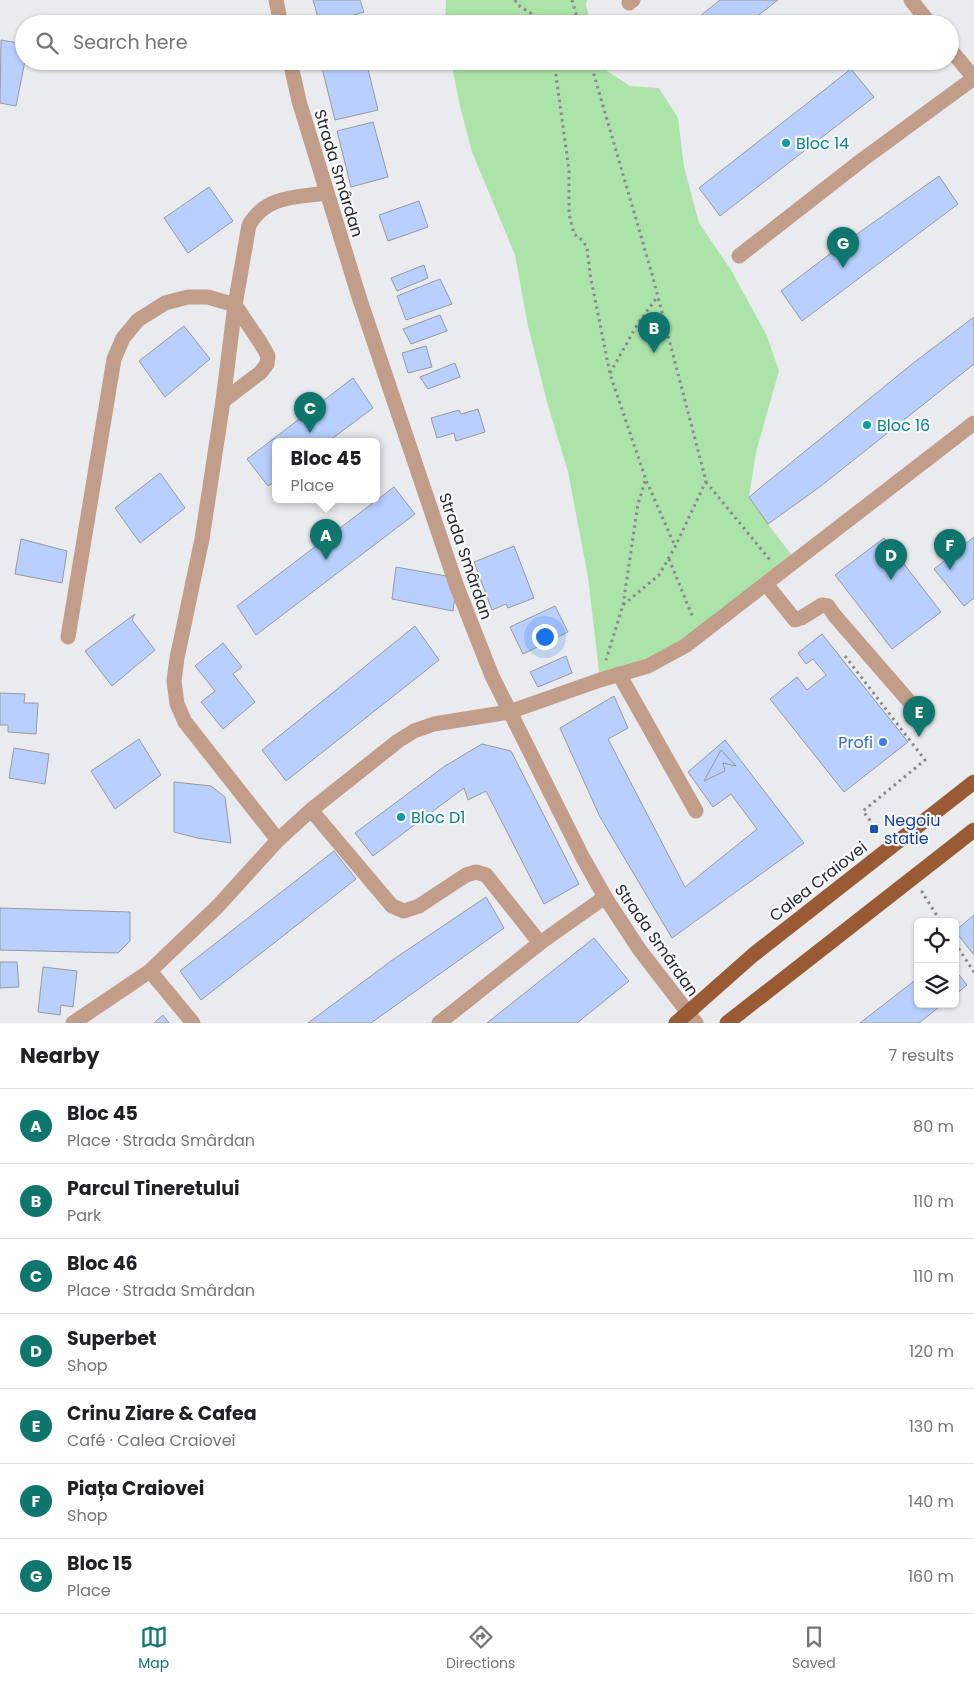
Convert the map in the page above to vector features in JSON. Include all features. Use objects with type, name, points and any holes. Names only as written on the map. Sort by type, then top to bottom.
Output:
[{"type":"main road","name":"Calea Craiovei","points":[[687,1020],[753,955],[974,782]]},
{"type":"main road","points":[[727,1023],[974,830]]},
{"type":"street","points":[[276,0],[279,15]]},
{"type":"street","points":[[911,0],[923,15]]},
{"type":"street","points":[[739,256],[862,160],[974,78],[959,60]]},
{"type":"street","name":"Strada Smârdan","points":[[292,70],[298,101],[360,300],[457,587],[486,661],[509,712],[605,897],[687,1020]]},
{"type":"street","points":[[278,840],[185,722],[177,704],[174,681],[202,538],[235,306],[249,225],[256,214],[272,201],[326,193]]},
{"type":"street","points":[[68,637],[114,359],[123,338],[138,320],[165,303],[188,297],[208,297],[235,306],[268,356],[267,364],[261,372],[223,401]]},
{"type":"street","points":[[73,1023],[150,971],[218,906],[278,840],[311,810],[398,741],[414,731],[434,724],[509,712],[600,680],[648,666],[686,646],[974,423]]},
{"type":"street","points":[[766,584],[795,620],[822,605],[828,606],[914,707]]},
{"type":"street","points":[[620,674],[696,811]]},
{"type":"street","points":[[311,810],[392,906],[404,911],[419,906],[466,876],[476,872],[486,875],[540,943]]},
{"type":"street","points":[[439,1023],[540,943],[605,897]]},
{"type":"street","points":[[150,971],[193,1023]]},
{"type":"path","points":[[516,0],[518,6],[533,15]]},
{"type":"path","points":[[572,0],[576,15]]},
{"type":"path","points":[[555,70],[569,170],[569,214],[574,234],[587,247],[590,274],[610,374],[646,480],[675,547]]},
{"type":"path","points":[[593,70],[658,296],[706,481],[780,573]]},
{"type":"path","points":[[610,374],[637,325],[658,296]]},
{"type":"path","points":[[600,680],[623,605],[638,504],[646,480]]},
{"type":"path","points":[[623,605],[659,575],[675,547],[706,481]]},
{"type":"path","points":[[668,559],[700,635]]},
{"type":"path","points":[[841,651],[925,760],[863,811],[880,835]]},
{"type":"path","points":[[922,892],[938,918]]},
{"type":"path","points":[[959,949],[974,972]]},
{"type":"green space","points":[[446,0],[587,0],[586,5],[589,15],[445,15]]},
{"type":"green space","points":[[453,70],[607,70],[630,86],[659,88],[678,118],[684,167],[699,223],[731,270],[767,336],[779,371],[756,452],[749,497],[796,561],[707,630],[600,680],[588,577],[568,472],[547,402],[528,326],[515,255],[472,152]]},
{"type":"building","points":[[313,0],[360,0],[364,12],[354,15],[317,15]]},
{"type":"building","points":[[720,0],[778,0],[759,15],[701,15]]},
{"type":"building","points":[[1,40],[15,42],[15,70],[23,70],[16,106],[0,103]]},
{"type":"building","points":[[322,70],[368,70],[378,110],[335,120]]},
{"type":"building","name":"Bloc 14","points":[[850,70],[852,70],[874,97],[720,216],[699,188]]},
{"type":"building","points":[[373,122],[388,177],[351,187],[337,131]]},
{"type":"building","points":[[939,176],[958,204],[802,321],[781,291],[843,244]]},
{"type":"building","points":[[209,187],[233,221],[188,253],[164,218]]},
{"type":"building","points":[[419,201],[428,227],[388,241],[379,215]]},
{"type":"building","points":[[424,265],[428,278],[397,291],[391,278]]},
{"type":"building","points":[[440,279],[452,304],[406,320],[397,296]]},
{"type":"building","points":[[440,315],[447,331],[411,344],[403,329]]},
{"type":"building","name":"Bloc 16","points":[[974,317],[974,364],[821,486],[768,524],[749,497],[912,364]]},
{"type":"building","points":[[184,326],[210,359],[165,397],[139,361]]},
{"type":"building","points":[[426,346],[432,367],[408,373],[402,353]]},
{"type":"building","points":[[455,363],[460,377],[428,389],[420,377]]},
{"type":"building","points":[[353,378],[373,408],[333,438],[274,438]]},
{"type":"building","points":[[478,409],[485,432],[456,441],[454,433],[437,438],[431,418],[459,410],[461,414]]},
{"type":"building","points":[[272,440],[272,484],[268,486],[247,459]]},
{"type":"building","points":[[160,473],[185,508],[140,543],[115,508]]},
{"type":"building","points":[[394,487],[415,514],[256,635],[237,606],[373,503],[380,503],[380,498]]},
{"type":"building","points":[[974,537],[974,598],[964,606],[934,569]]},
{"type":"building","points":[[884,538],[941,612],[892,649],[835,575]]},
{"type":"building","points":[[21,539],[67,551],[62,583],[15,574]]},
{"type":"building","points":[[514,546],[534,598],[508,608],[506,604],[492,610],[474,562]]},
{"type":"building","points":[[396,567],[446,576],[455,597],[453,611],[392,599]]},
{"type":"building","points":[[555,606],[568,632],[523,654],[510,627]]},
{"type":"building","points":[[135,614],[132,620],[155,650],[112,686],[85,651]]},
{"type":"building","points":[[415,626],[439,660],[286,781],[262,750]]},
{"type":"building","points":[[822,634],[908,742],[844,792],[770,699],[797,677],[807,690],[826,675],[813,659],[806,664],[798,653]]},
{"type":"building","points":[[223,643],[242,667],[233,674],[255,702],[223,729],[201,702],[215,691],[195,666]]},
{"type":"building","points":[[566,656],[572,673],[538,687],[530,672]]},
{"type":"building","points":[[0,693],[25,694],[24,703],[38,703],[36,734],[8,732],[8,725],[0,725]]},
{"type":"building","points":[[614,696],[628,728],[608,739],[685,887],[757,829],[731,794],[713,807],[688,772],[725,740],[804,843],[672,938],[600,817],[560,728]]},
{"type":"building","points":[[139,739],[161,775],[115,809],[91,771]]},
{"type":"building","name":"Bloc D1","points":[[482,744],[511,751],[579,884],[544,904],[486,791],[468,800],[464,788],[373,856],[355,833],[445,766]]},
{"type":"building","points":[[14,748],[49,754],[45,784],[9,778]]},
{"type":"building","points":[[721,750],[736,766],[723,763],[725,771],[704,781]]},
{"type":"building","points":[[174,782],[211,786],[225,797],[231,843],[197,838],[174,832]]},
{"type":"building","points":[[334,851],[356,879],[201,1000],[180,971]]},
{"type":"building","points":[[486,897],[504,928],[371,1023],[308,1023],[391,961]]},
{"type":"building","points":[[0,908],[130,912],[130,941],[118,953],[0,950]]},
{"type":"building","points":[[974,915],[974,955],[959,936],[959,928]]},
{"type":"building","points":[[594,938],[629,981],[577,1023],[487,1023]]},
{"type":"building","points":[[0,962],[17,962],[19,987],[0,988]]},
{"type":"building","points":[[43,967],[77,971],[73,1007],[61,1005],[60,1015],[38,1012]]},
{"type":"building","points":[[959,975],[967,985],[959,992]]},
{"type":"building","points":[[914,981],[914,1008],[938,1008],[919,1023],[860,1023]]},
{"type":"building","points":[[163,1015],[169,1023],[154,1023]]},
{"type":"place","name":"Bloc 14","points":[[786,143]]},
{"type":"place","name":"Bloc 15","points":[[843,268]]},
{"type":"place","name":"Parcul Tineretului","points":[[654,353]]},
{"type":"place","name":"Bloc 16","points":[[867,425]]},
{"type":"place","name":"Bloc 46","points":[[310,433]]},
{"type":"place","name":"Bloc 45","points":[[326,560]]},
{"type":"place","name":"Piața Craiovei","points":[[950,570]]},
{"type":"place","name":"Superbet","points":[[891,580]]},
{"type":"place","name":"Crinu Ziare & Cafea","points":[[919,737]]},
{"type":"place","name":"Profi","points":[[883,742]]},
{"type":"place","name":"Bloc D1","points":[[401,817]]},
{"type":"place","name":"Negoiu statie","points":[[874,829]]}]
